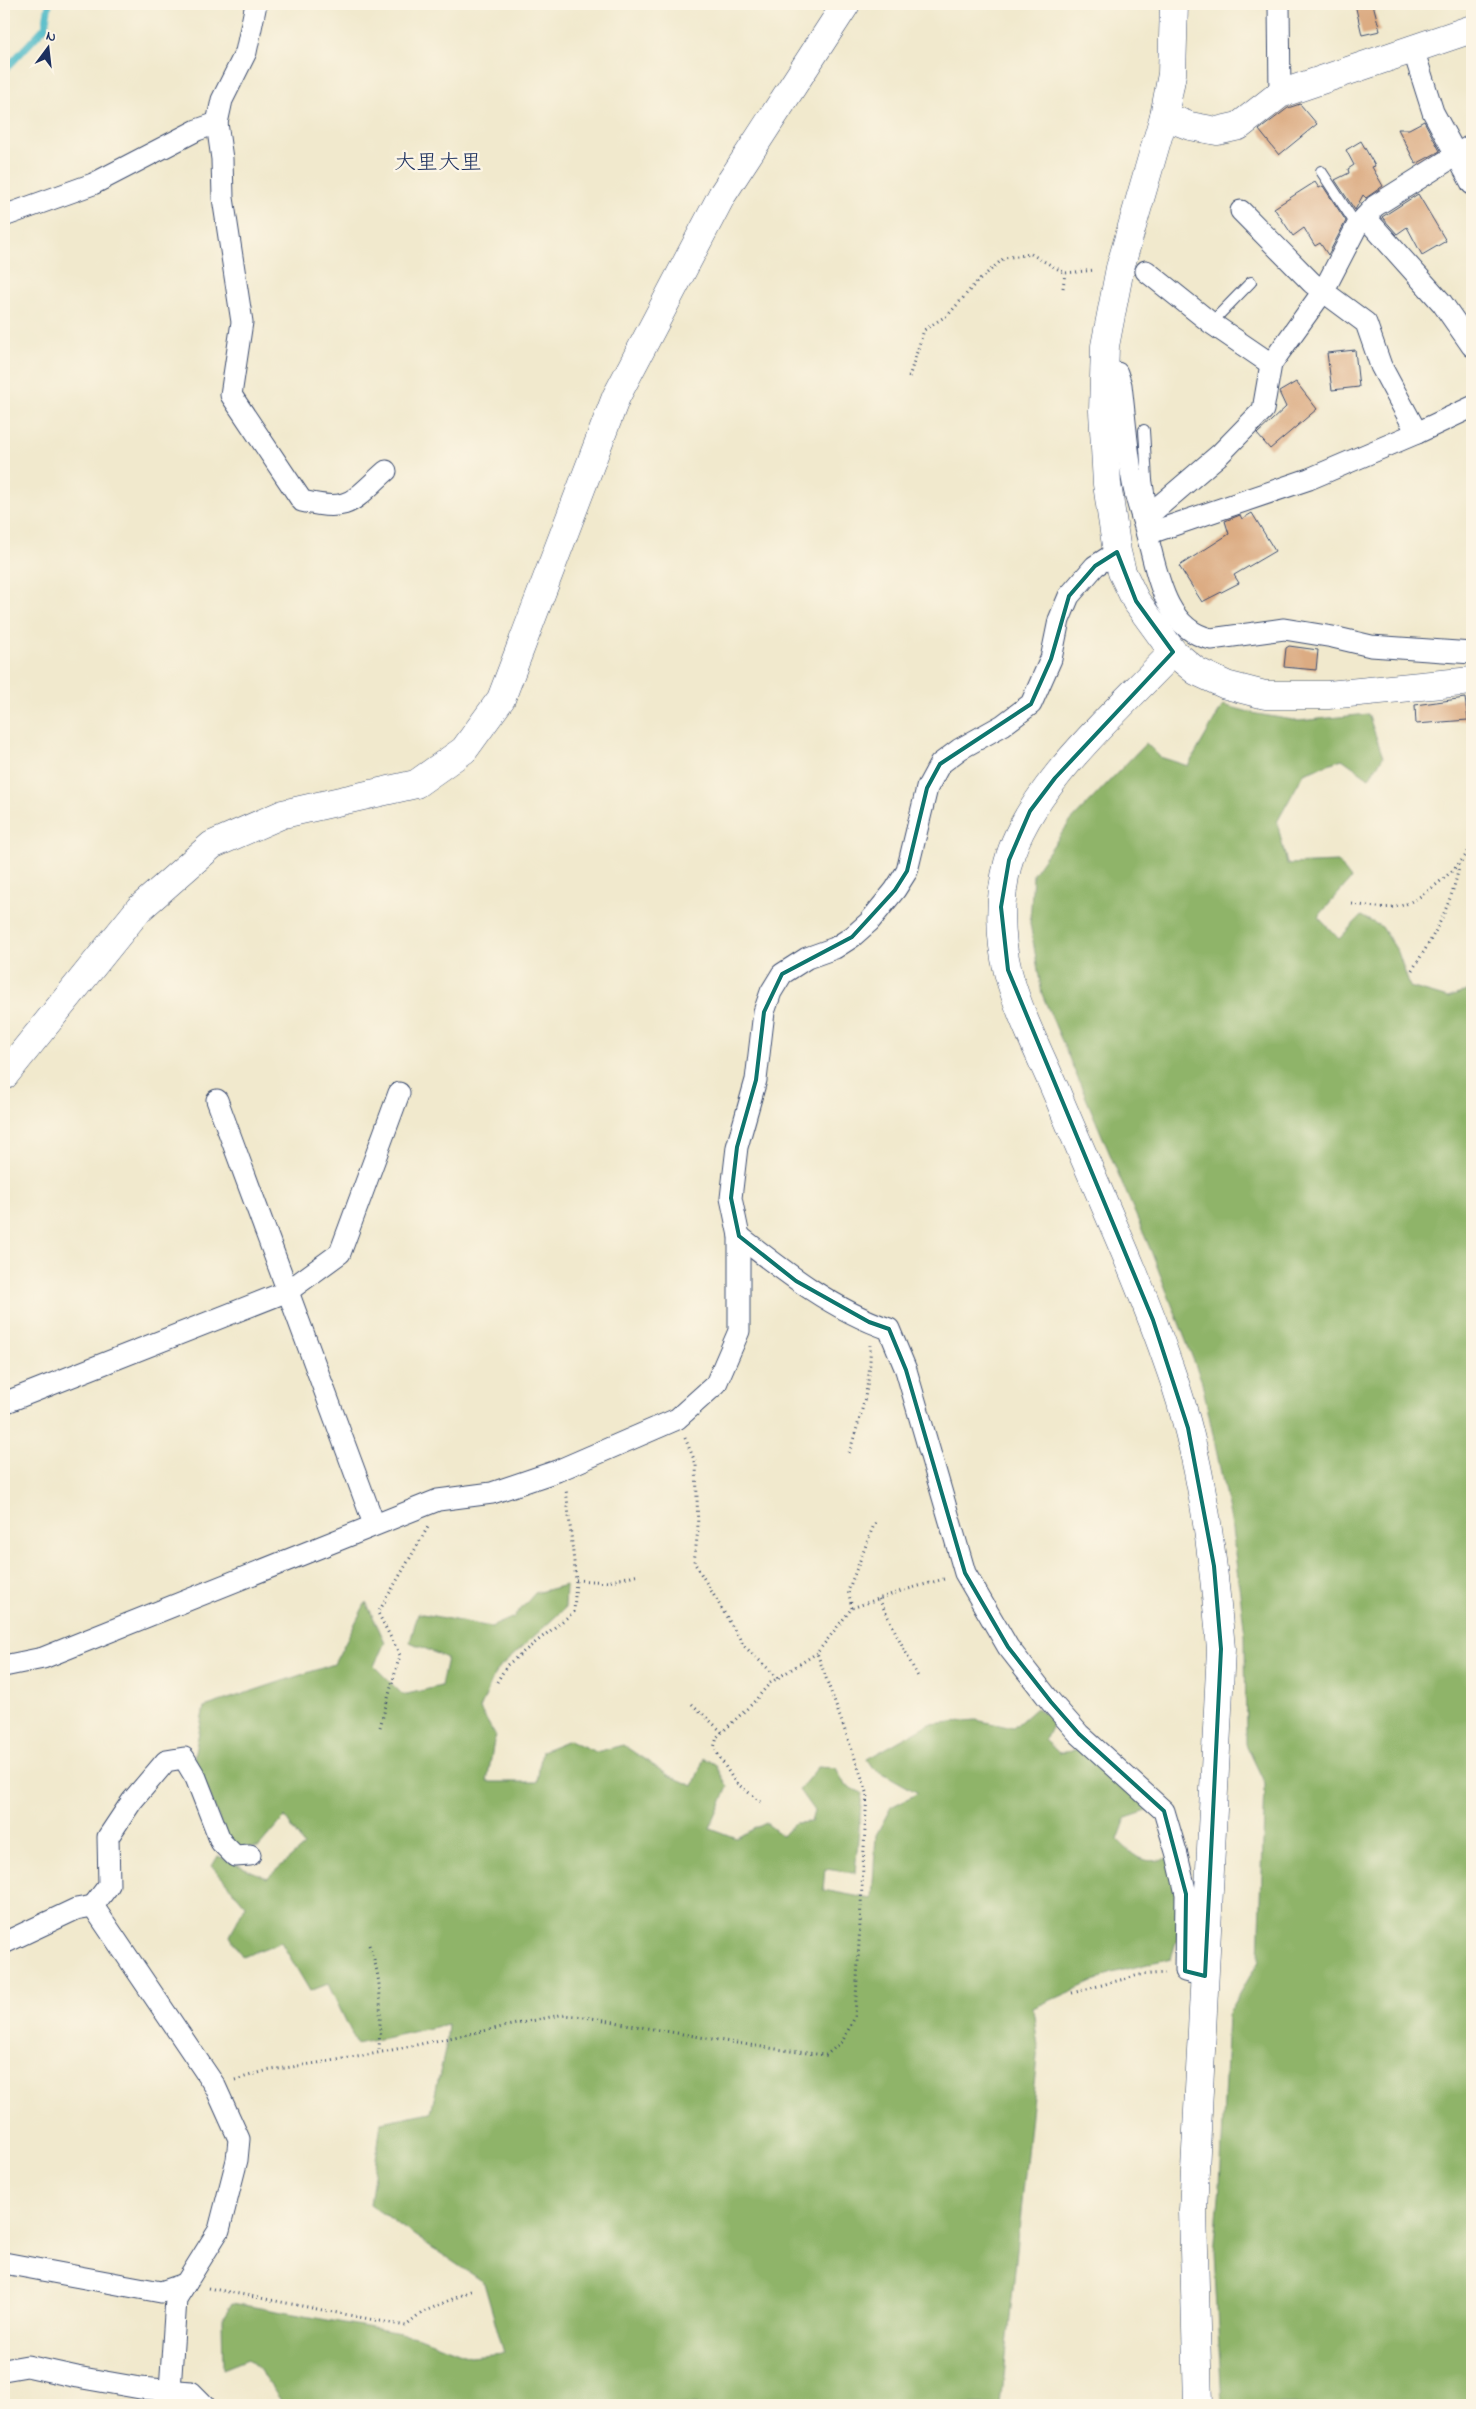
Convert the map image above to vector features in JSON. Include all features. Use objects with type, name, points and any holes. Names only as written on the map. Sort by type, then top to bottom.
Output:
[{"type":"street","points":[[256,4],[246,52],[222,100],[216,123],[222,160],[223,198],[242,322],[231,395],[302,501],[327,507],[350,503],[386,471]]},
{"type":"street","points":[[4,1076],[139,909],[212,845],[283,814],[416,784],[464,750],[501,699],[621,389],[722,195],[846,4]]},
{"type":"street","points":[[1174,4],[1172,74],[1164,116],[1133,269],[1105,346],[1103,411],[1107,484],[1117,552],[1122,572],[1136,601],[1172,652],[1196,671],[1226,685],[1265,695],[1328,695],[1472,681]]},
{"type":"street","points":[[1279,4],[1280,94]]},
{"type":"street","points":[[1164,116],[1190,126],[1216,131],[1239,126],[1280,94],[1472,29]]},
{"type":"street","points":[[1414,49],[1434,112],[1465,150],[1472,184]]},
{"type":"street","points":[[4,216],[94,184],[197,130],[216,123]]},
{"type":"street","points":[[1147,521],[1220,454],[1263,410],[1271,364],[1324,290],[1361,222],[1375,206],[1465,150]]},
{"type":"street","points":[[1241,211],[1312,283],[1324,290],[1366,323],[1380,366],[1417,433]]},
{"type":"street","points":[[1361,222],[1442,303],[1472,346]]},
{"type":"street","points":[[1133,269],[1271,364]]},
{"type":"street","points":[[1104,372],[1116,373],[1121,385],[1133,485],[1147,521],[1156,574],[1164,596],[1178,618],[1202,637],[1211,638],[1284,629],[1372,646],[1472,653]]},
{"type":"street","points":[[1147,521],[1309,478],[1417,433],[1472,407]]},
{"type":"street","points":[[4,1666],[43,1658],[374,1524],[445,1499],[492,1493],[557,1471],[677,1419],[716,1384],[739,1331],[740,1236],[731,1198],[737,1147],[756,1080],[764,1012],[771,992],[782,974],[807,958],[835,948],[852,937],[869,922],[895,890],[907,871],[927,788],[940,764],[960,749],[1003,726],[1031,704],[1051,659],[1059,620],[1068,596],[1095,566],[1117,552]]},
{"type":"street","points":[[1172,652],[1054,778],[1030,811],[1009,860],[1001,907],[1008,970],[1029,1029],[1152,1320],[1171,1371],[1190,1437],[1214,1566],[1221,1650],[1195,1973],[1193,2211],[1198,2405]]},
{"type":"street","points":[[4,1403],[288,1291],[340,1253],[398,1093]]},
{"type":"street","points":[[217,1100],[374,1524]]},
{"type":"street","points":[[740,1236],[796,1280],[869,1322],[889,1329],[906,1370],[965,1573],[1008,1647],[1050,1702],[1079,1734],[1164,1811],[1186,1894],[1195,1973]]},
{"type":"street","points":[[4,1943],[76,1909],[93,1906],[109,1885],[108,1836],[132,1801],[166,1761],[184,1758],[196,1778],[221,1842],[235,1856],[250,1855]]},
{"type":"street","points":[[93,1906],[215,2086],[239,2139],[237,2160],[219,2230],[176,2299],[169,2397]]},
{"type":"street","points":[[4,2263],[161,2292],[185,2284]]},
{"type":"street","points":[[4,2370],[28,2366],[77,2378],[140,2388],[169,2397],[191,2392],[204,2405]]},
{"type":"lane","points":[[1321,171],[1361,222]]},
{"type":"lane","points":[[1211,322],[1251,282]]},
{"type":"lane","points":[[1144,430],[1147,521]]},
{"type":"path","points":[[909,377],[924,330],[949,314],[975,284],[1004,258],[1031,254],[1065,273],[1133,269]]},
{"type":"path","points":[[1063,288],[1065,273]]},
{"type":"path","points":[[1412,970],[1439,925],[1455,885],[1459,866],[1472,844]]},
{"type":"path","points":[[1352,904],[1383,907],[1404,905],[1459,866]]},
{"type":"path","points":[[849,1452],[858,1422],[871,1362],[869,1322]]},
{"type":"path","points":[[677,1419],[696,1464],[698,1530],[694,1562],[744,1646],[778,1678]]},
{"type":"path","points":[[497,1682],[507,1665],[574,1612],[576,1580],[566,1487],[557,1471]]},
{"type":"path","points":[[380,1727],[400,1655],[378,1613],[445,1499]]},
{"type":"path","points":[[852,1608],[848,1591],[875,1522]]},
{"type":"path","points":[[760,1802],[735,1782],[714,1748],[717,1737],[752,1704],[770,1683],[817,1653],[852,1608],[965,1573]]},
{"type":"path","points":[[576,1580],[608,1582],[639,1574]]},
{"type":"path","points":[[878,1599],[918,1677]]},
{"type":"path","points":[[215,2086],[265,2071],[379,2052],[560,2015],[586,2016],[614,2023],[779,2050],[826,2055],[842,2042],[855,2017],[867,1792],[817,1653]]},
{"type":"path","points":[[692,1704],[722,1732]]},
{"type":"path","points":[[369,1945],[377,1965],[381,1989],[379,2052]]},
{"type":"path","points":[[1072,1993],[1139,1975],[1195,1973]]},
{"type":"path","points":[[185,2284],[406,2326],[423,2312],[473,2290]]},
{"type":"highlighted area","points":[[1117,552],[1136,601],[1173,652],[1055,778],[1030,811],[1009,860],[1001,907],[1008,970],[1153,1320],[1188,1428],[1214,1566],[1221,1649],[1205,1976],[1185,1971],[1186,1894],[1164,1811],[1079,1734],[1051,1702],[1008,1647],[965,1573],[906,1370],[889,1329],[869,1322],[796,1281],[739,1236],[731,1198],[737,1147],[756,1080],[764,1012],[782,974],[852,937],[895,890],[907,871],[927,788],[940,764],[1031,704],[1051,659],[1069,596],[1095,566]]},
{"type":"green space","points":[[1223,705],[1257,714],[1299,721],[1368,714],[1383,757],[1369,778],[1342,759],[1304,773],[1277,822],[1287,864],[1338,862],[1351,879],[1318,917],[1339,939],[1361,916],[1382,927],[1398,952],[1410,987],[1448,998],[1472,989],[1472,2405],[1222,2405],[1214,2252],[1220,2185],[1228,2015],[1259,1960],[1265,1784],[1246,1744],[1245,1634],[1231,1521],[1202,1382],[1151,1251],[1042,994],[1030,923],[1033,874],[1069,823],[1146,743],[1160,757],[1188,766]]},
{"type":"green space","points":[[566,1585],[565,1608],[496,1671],[480,1709],[495,1735],[487,1782],[537,1782],[542,1751],[569,1740],[596,1752],[623,1745],[668,1775],[693,1786],[704,1758],[715,1764],[728,1787],[710,1828],[736,1838],[766,1823],[783,1836],[795,1823],[811,1822],[814,1811],[799,1790],[818,1767],[836,1768],[845,1785],[862,1793],[855,1873],[825,1869],[823,1890],[872,1899],[876,1835],[891,1807],[918,1793],[872,1767],[867,1759],[929,1724],[976,1720],[1013,1728],[1036,1708],[1055,1719],[1045,1740],[1059,1753],[1085,1749],[1150,1810],[1126,1818],[1118,1840],[1140,1858],[1152,1861],[1169,1858],[1179,1896],[1177,1940],[1171,1958],[1112,1973],[1033,2008],[1038,2047],[1001,2405],[284,2405],[259,2369],[248,2359],[223,2369],[222,2319],[232,2303],[417,2336],[469,2356],[504,2353],[484,2283],[370,2205],[381,2122],[431,2112],[446,2046],[448,2024],[357,2044],[328,1984],[310,1991],[281,1942],[242,1957],[230,1936],[245,1905],[212,1866],[218,1856],[267,1878],[304,1846],[285,1817],[259,1847],[240,1847],[226,1836],[194,1757],[204,1707],[334,1664],[366,1602],[385,1642],[374,1666],[403,1695],[441,1686],[447,1658],[410,1642],[418,1613],[491,1627],[514,1617],[535,1593]]},
{"type":"building","points":[[1355,4],[1373,4],[1380,31],[1362,35]]},
{"type":"building","points":[[1300,104],[1317,124],[1279,155],[1259,130],[1288,108]]},
{"type":"building","points":[[1424,121],[1440,151],[1416,164],[1398,129],[1409,129]]},
{"type":"building","points":[[1361,141],[1375,166],[1372,167],[1383,186],[1366,198],[1363,195],[1355,210],[1335,180],[1349,173],[1348,169],[1354,165],[1346,150]]},
{"type":"building","points":[[1315,182],[1319,188],[1323,186],[1346,221],[1328,255],[1320,243],[1315,246],[1304,228],[1293,236],[1274,208]]},
{"type":"building","points":[[1418,194],[1446,241],[1422,255],[1407,227],[1397,234],[1382,217]]},
{"type":"building","points":[[1355,350],[1359,387],[1332,390],[1327,353]]},
{"type":"building","points":[[1296,382],[1317,409],[1270,449],[1257,434],[1286,407],[1279,392]]},
{"type":"building","points":[[1252,513],[1275,551],[1234,575],[1239,583],[1202,602],[1179,566],[1229,534],[1225,521],[1240,515],[1242,519]]},
{"type":"building","points":[[1289,646],[1318,650],[1316,670],[1284,667],[1286,648]]},
{"type":"building","points":[[1465,698],[1468,720],[1416,724],[1415,705]]},
{"type":"waterway","points":[[4,71],[45,27],[49,4]]},
{"type":"district","name":"大里大里","points":[[438,161]]}]
